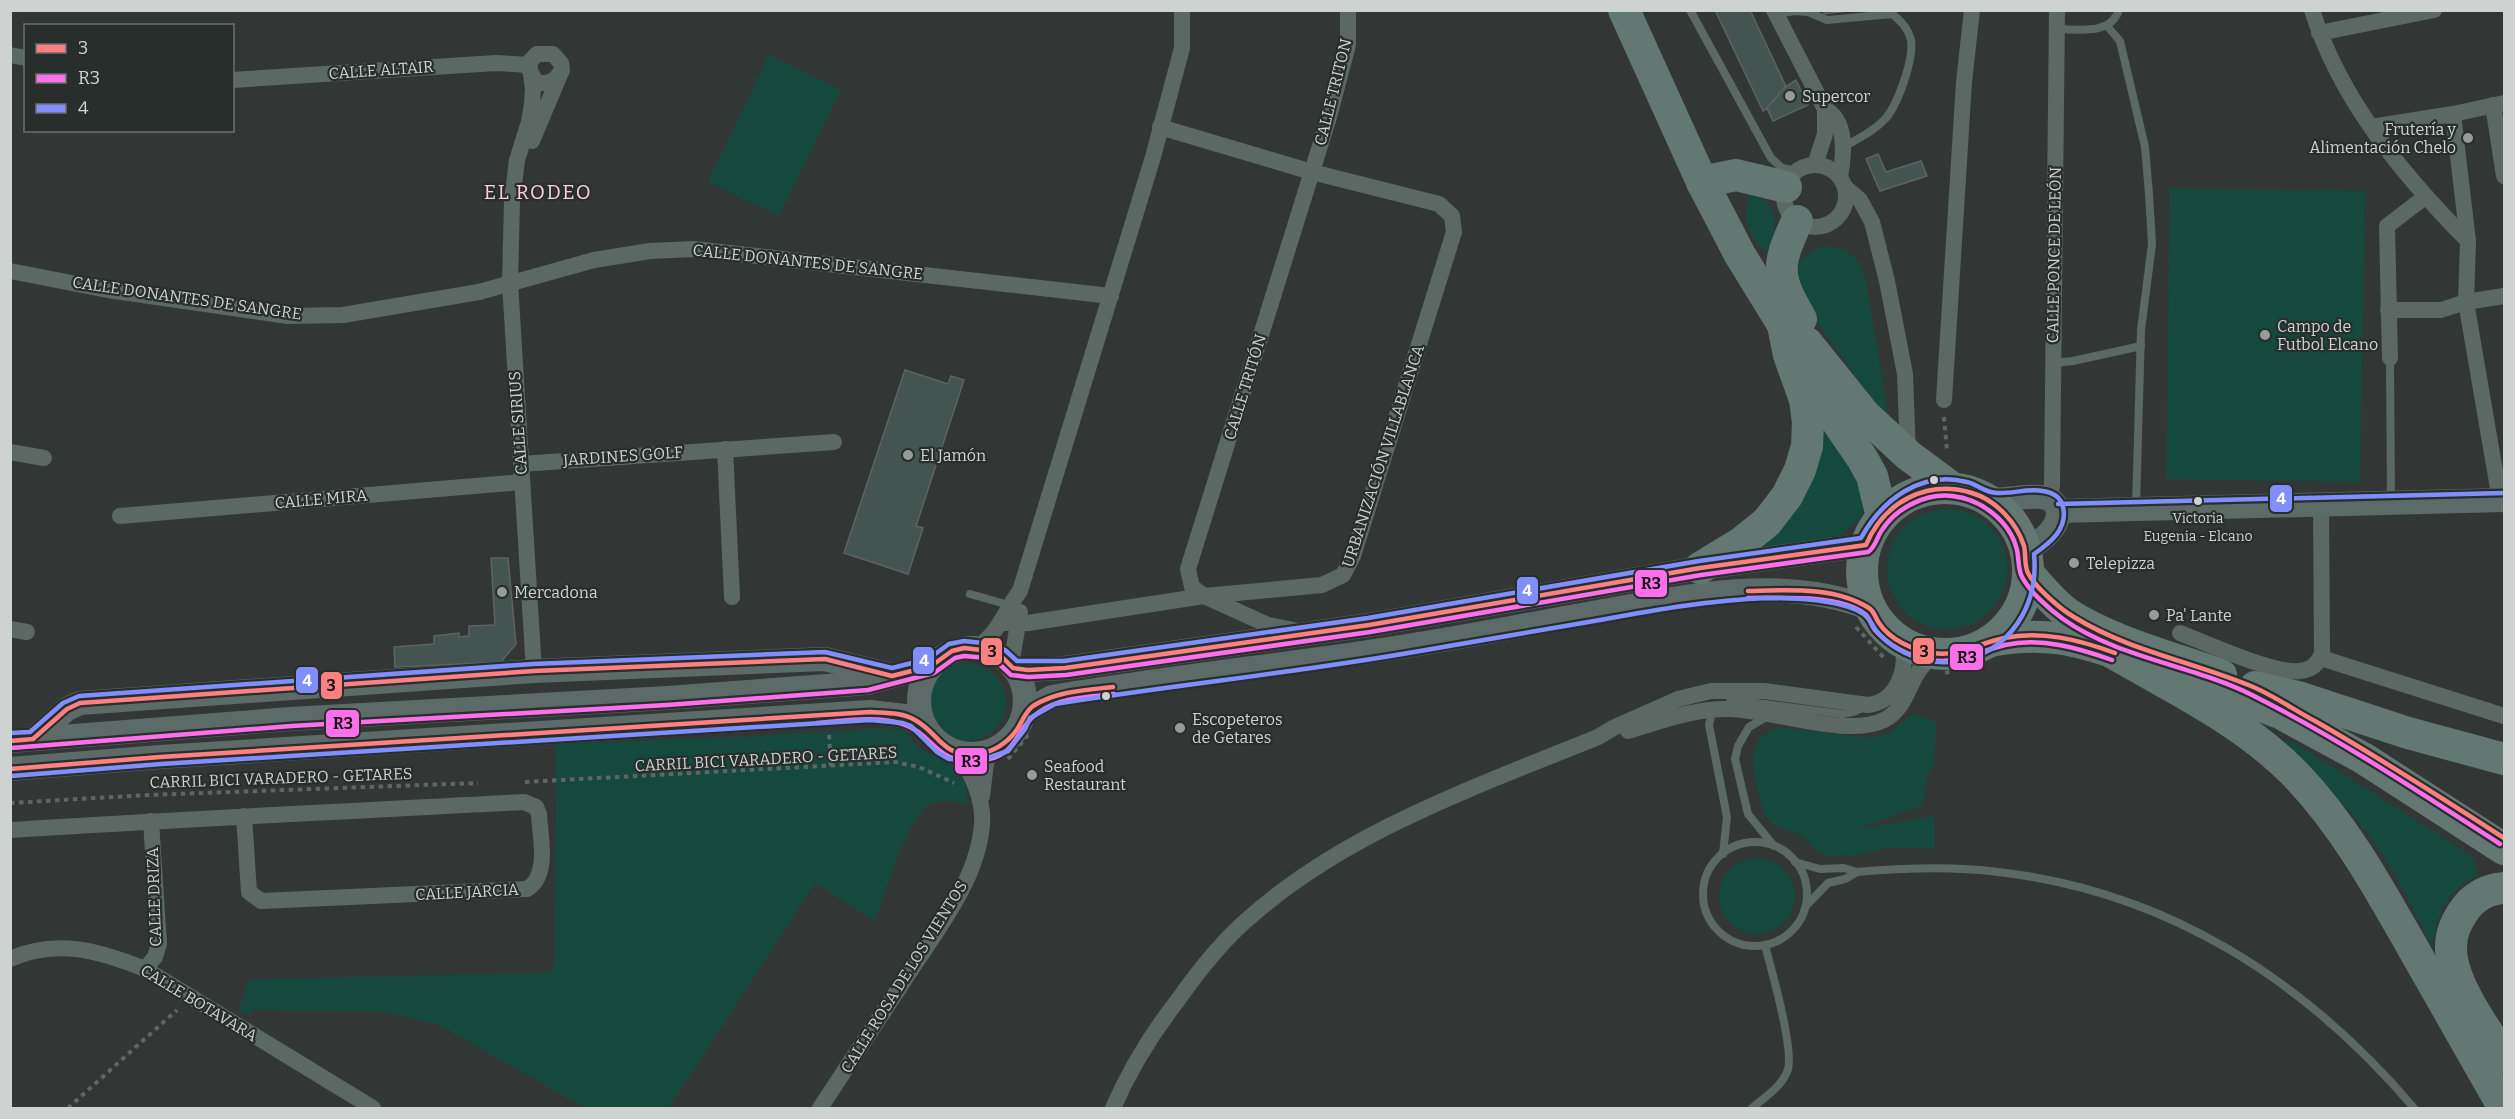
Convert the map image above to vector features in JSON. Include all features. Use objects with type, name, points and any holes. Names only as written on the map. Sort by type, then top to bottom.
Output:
[{"type":"highway","points":[[1624,10],[1701,182],[1740,255],[1872,476],[1882,517]]},
{"type":"highway","points":[[1701,182],[1736,175],[1792,179]]},
{"type":"highway","points":[[1793,341],[1806,328],[1786,295],[1780,277],[1782,258],[1797,221]]},
{"type":"highway","points":[[1793,341],[1864,415],[1908,454],[1951,487]]},
{"type":"highway","points":[[1700,568],[1741,543],[1767,522],[1787,496],[1800,470],[1807,446],[1808,422],[1793,341]]},
{"type":"highway","points":[[2027,562],[2021,605],[2002,632],[1973,650],[1954,654],[1936,654],[1917,650],[1903,655],[1879,622],[1863,617],[1862,577],[1866,545],[1882,517],[1896,503],[1913,494],[1951,487],[1972,492],[1991,501],[2013,522],[2027,562],[2049,597],[2082,622],[2120,639],[2253,687],[2298,697],[2408,733],[2505,759]]},
{"type":"highway","points":[[1990,641],[2041,635],[2070,639],[2280,713],[2363,758],[2505,849]]},
{"type":"highway","points":[[2106,650],[2212,709],[2248,734],[2294,773],[2355,848],[2504,1108]]},
{"type":"highway","points":[[2253,687],[2375,755],[2505,838]]},
{"type":"highway","points":[[2505,888],[2481,894],[2466,907],[2454,927],[2450,948],[2473,1011],[2505,1057]]},
{"type":"street","points":[[977,648],[1010,623],[1021,607],[1020,591],[1111,296],[1182,48],[1182,10]]},
{"type":"street","name":"CALLE TRITON","points":[[1312,172],[1348,45],[1348,10]]},
{"type":"street","points":[[1944,400],[1964,82],[1972,10]]},
{"type":"street","name":"CALLE PONCE DE LEÓN","points":[[2053,505],[2057,10]]},
{"type":"street","points":[[2312,10],[2319,33],[2347,91],[2371,127],[2425,197],[2468,242]]},
{"type":"street","points":[[2319,33],[2434,10]]},
{"type":"street","points":[[1775,12],[1825,109],[1825,134],[1815,165]]},
{"type":"street","points":[[545,52],[558,57],[562,70],[557,78],[550,82],[536,82],[530,70],[537,54],[545,52]]},
{"type":"street","name":"CALLE ALTAIR","points":[[234,80],[496,63],[530,70]]},
{"type":"street","name":"CALLE SIRIUS","points":[[530,70],[533,88],[530,122],[517,160],[512,201],[510,283],[534,671]]},
{"type":"street","name":"CALLE SIRIUS","points":[[516,174],[537,133],[562,70]]},
{"type":"street","points":[[2371,127],[2499,104],[2505,176]]},
{"type":"street","points":[[1825,109],[1832,112],[1838,121],[1843,147],[1842,182],[1845,206],[1833,221],[1815,227],[1797,221],[1786,206],[1792,179],[1815,165],[1824,166],[1842,182],[1860,201],[1872,222],[1887,281],[1905,374],[1908,454]]},
{"type":"street","points":[[1991,501],[2039,497],[2053,505],[2136,508],[2502,500],[2466,302],[2468,242],[2453,114]]},
{"type":"street","name":"URBANIZACIÓN VILLABLANCA","points":[[1010,623],[1028,623],[1204,596],[1322,585],[1333,582],[1343,575],[1349,566],[1455,232],[1452,216],[1439,204],[1312,172],[1160,127]]},
{"type":"street","name":"CALLE TRITÓN","points":[[1204,596],[1192,587],[1188,569],[1312,172]]},
{"type":"street","points":[[2390,358],[2387,226],[2425,197]]},
{"type":"street","name":"CALLE DONANTES DE SANGRE","points":[[10,271],[108,290],[288,316],[343,315],[479,292],[594,260],[650,251],[694,249],[1111,296]]},
{"type":"street","points":[[2388,310],[2442,310],[2466,302],[2505,296]]},
{"type":"street","name":"JARDINES GOLF","points":[[520,464],[834,441]]},
{"type":"street","points":[[725,449],[732,597]]},
{"type":"street","points":[[10,452],[44,458]]},
{"type":"street","name":"CALLE MIRA","points":[[120,516],[522,482]]},
{"type":"street","points":[[2180,633],[2261,664],[2289,671],[2308,669],[2321,658],[2321,504]]},
{"type":"street","points":[[2027,562],[2057,520],[2053,505]]},
{"type":"street","points":[[1012,666],[1028,670],[1065,668],[1311,633],[1700,568],[1866,545]]},
{"type":"street","points":[[1012,666],[1009,605],[1020,591]]},
{"type":"street","points":[[10,769],[160,757],[870,712],[905,716],[925,727],[942,746],[958,753],[979,754],[1003,745],[1052,697],[1389,649],[1680,598],[1741,591],[1800,591],[1851,601],[1863,617]]},
{"type":"street","points":[[1204,596],[1268,625],[1311,633]]},
{"type":"street","points":[[10,629],[27,632]]},
{"type":"street","points":[[22,740],[290,719],[690,696],[867,683],[931,666],[952,651],[977,648],[1001,656],[1012,666],[1023,687],[1028,720]]},
{"type":"street","points":[[1598,737],[1697,712],[1730,709],[1850,727],[1871,725],[1885,720],[1898,709],[1907,696],[1919,668],[1936,654]]},
{"type":"street","points":[[1113,1108],[1125,1081],[1160,1024],[1209,957],[1248,918],[1293,882],[1340,853],[1426,808],[1598,737],[1678,699],[1711,691],[1764,692],[1868,705],[1879,704],[1895,690],[1903,655]]},
{"type":"street","points":[[2321,658],[2505,716]]},
{"type":"street","points":[[22,740],[67,709],[80,703],[534,671],[825,659],[892,676]]},
{"type":"street","points":[[925,727],[918,702],[922,683],[931,666]]},
{"type":"street","points":[[979,780],[991,751]]},
{"type":"street","name":"CALLE ROSA DE LOS VIENTOS","points":[[820,1108],[941,924],[966,881],[977,850],[982,825],[981,806],[979,780],[958,753]]},
{"type":"street","name":"CALLE JARCIA","points":[[10,830],[151,821],[244,816],[529,802],[536,807],[539,814],[541,872],[536,882],[527,889],[261,901],[249,892],[244,816]]},
{"type":"street","name":"CALLE DRIZA","points":[[145,969],[155,957],[159,944],[151,821]]},
{"type":"street","name":"CALLE BOTAVARA","points":[[10,959],[23,953],[56,947],[85,948],[145,969],[374,1108]]},
{"type":"lane","points":[[1690,10],[1771,158],[1792,179]]},
{"type":"lane","points":[[2057,29],[2107,26],[2119,10]]},
{"type":"lane","points":[[1775,12],[1802,12],[1827,20],[1892,14],[1908,30],[1911,52],[1897,102],[1886,118],[1871,132],[1843,147]]},
{"type":"lane","points":[[2107,26],[2120,41],[2145,147],[2152,244],[2146,275],[2141,346],[2136,508]]},
{"type":"lane","points":[[2053,363],[2073,362],[2141,346]]},
{"type":"lane","points":[[2390,358],[2391,502]]},
{"type":"lane","points":[[970,594],[1009,605]]},
{"type":"lane","points":[[1723,854],[1726,810],[1709,725],[1711,711],[1716,705],[1740,702],[1842,714],[1868,705]]},
{"type":"lane","points":[[1776,715],[1759,720],[1749,727],[1738,746],[1735,759],[1748,814],[1774,846],[1796,862],[1820,868],[1844,868],[1857,872],[1954,868],[1997,872],[2066,883],[2146,907],[2219,943],[2276,980],[2349,1041],[2414,1108]]},
{"type":"lane","points":[[1774,846],[1761,842],[1734,846],[1723,854],[1707,873],[1703,886],[1704,905],[1711,922],[1729,940],[1747,945],[1766,945],[1776,942],[1795,927],[1805,907],[1820,889],[1857,872]]},
{"type":"lane","points":[[1796,862],[1806,883],[1805,907]]},
{"type":"lane","points":[[1752,1108],[1784,1079],[1789,1069],[1788,1045],[1766,945]]},
{"type":"path","points":[[1944,400],[1951,487]]},
{"type":"path","points":[[1863,617],[1886,661],[1903,655]]},
{"type":"path","points":[[979,780],[995,773],[1023,743],[1028,720]]},
{"type":"path","name":"CARRIL BICI VARADERO - GETARES","points":[[517,782],[895,762],[919,767],[964,788],[979,780]]},
{"type":"path","name":"CARRIL BICI VARADERO - GETARES","points":[[10,803],[148,795],[481,783]]},
{"type":"path","points":[[68,1108],[191,997]]},
{"type":"green space","points":[[769,55],[841,90],[779,216],[708,182]]},
{"type":"green space","name":"Campo de Futbol Elcano","points":[[2170,188],[2365,191],[2360,482],[2166,479]]},
{"type":"green space","points":[[1753,195],[1768,203],[1774,217],[1772,241],[1765,250],[1752,235],[1746,221],[1749,197]]},
{"type":"green space","points":[[1837,247],[1853,256],[1861,266],[1866,280],[1888,415],[1869,395],[1820,326],[1798,285],[1799,262],[1816,248]]},
{"type":"green space","points":[[1816,411],[1846,447],[1865,506],[1861,518],[1841,535],[1824,540],[1756,547]]},
{"type":"green space","points":[[1947,509],[1970,513],[1990,526],[2003,546],[2007,569],[2003,592],[1990,612],[1970,625],[1947,629],[1924,625],[1904,612],[1891,592],[1887,569],[1891,546],[1904,526],[1924,513]]},
{"type":"green space","points":[[959,663],[975,663],[989,669],[1000,680],[1006,694],[1006,710],[1000,724],[989,735],[975,741],[959,741],[945,735],[934,724],[928,710],[928,694],[934,680],[945,669]]},
{"type":"green space","points":[[1914,713],[1937,723],[1932,769],[1927,774],[1923,805],[1855,830],[1934,816],[1934,849],[1892,848],[1831,856],[1817,851],[1806,839],[1777,826],[1767,817],[1761,804],[1753,763],[1757,744],[1762,736],[1782,728],[1872,738],[1887,734]]},
{"type":"green space","points":[[874,729],[905,730],[916,746],[946,763],[962,766],[968,804],[940,801],[922,811],[905,839],[875,921],[815,883],[669,1108],[585,1108],[439,1025],[388,1012],[251,1010],[251,1017],[239,1010],[249,980],[554,972],[556,744]]},
{"type":"green space","points":[[2271,738],[2293,742],[2473,857],[2478,875],[2458,888],[2445,904],[2432,946],[2394,873],[2368,834],[2323,783]]},
{"type":"green space","points":[[1757,858],[1771,861],[1784,869],[1792,882],[1795,896],[1792,910],[1784,923],[1771,931],[1757,934],[1743,931],[1730,923],[1722,910],[1719,896],[1722,882],[1730,869],[1743,861]]},
{"type":"building","points":[[1715,10],[1750,10],[1791,97],[1763,111]]},
{"type":"building","points":[[1824,10],[1847,10],[1847,11],[1824,14]]},
{"type":"building","name":"Supercor","points":[[1796,80],[1808,105],[1773,121],[1767,108],[1785,87]]},
{"type":"building","points":[[1878,154],[1886,172],[1921,161],[1927,176],[1880,191],[1866,159]]},
{"type":"building","name":"El Jamón","points":[[905,370],[948,384],[951,376],[964,380],[916,526],[923,528],[908,574],[844,553]]},
{"type":"building","name":"Mercadona","points":[[491,558],[508,558],[516,644],[501,662],[395,667],[394,647],[434,644],[434,636],[459,633],[459,637],[469,636],[469,626],[495,625]]},
{"type":"transit line","name":"4","points":[[10,733],[30,732],[63,703],[79,696],[533,664],[825,652],[892,668],[928,659],[949,644],[964,641],[992,644],[1005,650],[1017,661],[1064,661],[1368,618],[1699,561],[1861,538],[1870,524],[1892,500],[1919,484],[1934,480],[1950,479],[1967,482],[1993,493],[2032,490],[2046,492],[2053,494],[2062,503],[2064,515],[2056,535],[2034,554],[2032,591],[2017,624],[1992,648],[1976,656],[1957,661],[1936,662],[1905,653],[1879,634],[1865,615],[1852,608],[1829,602],[1802,599],[1746,599],[1662,609],[1279,673],[1055,704],[1030,718],[1025,729],[1008,751],[979,761],[949,759],[937,752],[911,726],[903,723],[870,720],[161,764],[11,776]]},
{"type":"transit line","name":"3","points":[[10,741],[33,739],[67,709],[80,703],[534,671],[825,659],[892,676],[931,666],[952,651],[964,648],[990,651],[1001,656],[1013,668],[1028,670],[1065,668],[1369,625],[1700,568],[1866,545],[1874,530],[1896,506],[1923,492],[1955,489],[1981,496],[2011,521],[2021,537],[2027,570],[2031,579],[2068,613],[2094,628],[2138,647],[2229,677],[2267,694],[2387,764],[2504,838]]},
{"type":"transit line","name":"4","points":[[2058,504],[2504,493]]},
{"type":"transit line","name":"R3","points":[[11,748],[291,726],[667,705],[868,690],[934,673],[955,658],[964,656],[988,658],[997,662],[1011,675],[1028,677],[1066,675],[1370,632],[1701,575],[1868,552],[1888,522],[1903,509],[1932,497],[1952,496],[1983,507],[2001,521],[2013,539],[2025,583],[2040,600],[2063,619],[2107,643],[2205,676],[2252,695],[2347,747],[2500,844]]},
{"type":"transit line","name":"3","points":[[1748,591],[1810,591],[1856,601],[1871,609],[1879,623],[1896,639],[1910,647],[1933,653],[1952,653],[1995,640],[2032,635],[2074,640],[2115,653]]},
{"type":"transit line","name":"R3","points":[[1748,598],[1792,598],[1840,603],[1865,614],[1875,630],[1893,645],[1907,653],[1930,660],[1950,661],[2005,645],[2032,642],[2073,648],[2112,660]]},
{"type":"transit line","name":"3","points":[[10,769],[160,757],[870,712],[893,713],[910,717],[948,748],[965,754],[976,754],[994,749],[1005,742],[1018,728],[1028,711],[1042,701],[1072,692],[1113,687]]},
{"type":"transit line","name":"R3","points":[[817,723],[860,719],[893,721],[913,729],[952,758],[978,761],[1001,755],[1031,719],[1047,707],[1075,698],[1114,694]]},
{"type":"place","name":"Supercor","points":[[1790,96]]},
{"type":"place","name":"Frutería y Alimentación Chelo","points":[[2468,138]]},
{"type":"place","name":"Campo de Futbol Elcano","points":[[2265,335]]},
{"type":"place","name":"El Jamón","points":[[908,455]]},
{"type":"place","name":"Victoria Eugenia - Elcano","points":[[2198,501]]},
{"type":"place","name":"Telepizza","points":[[2074,563]]},
{"type":"place","name":"Mercadona","points":[[502,592]]},
{"type":"place","name":"Pa' Lante","points":[[2154,615]]},
{"type":"place","name":"Escopeteros de Getares","points":[[1180,728]]},
{"type":"place","name":"Seafood Restaurant","points":[[1032,775]]},
{"type":"district","name":"EL RODEO","points":[[538,192]]}]
